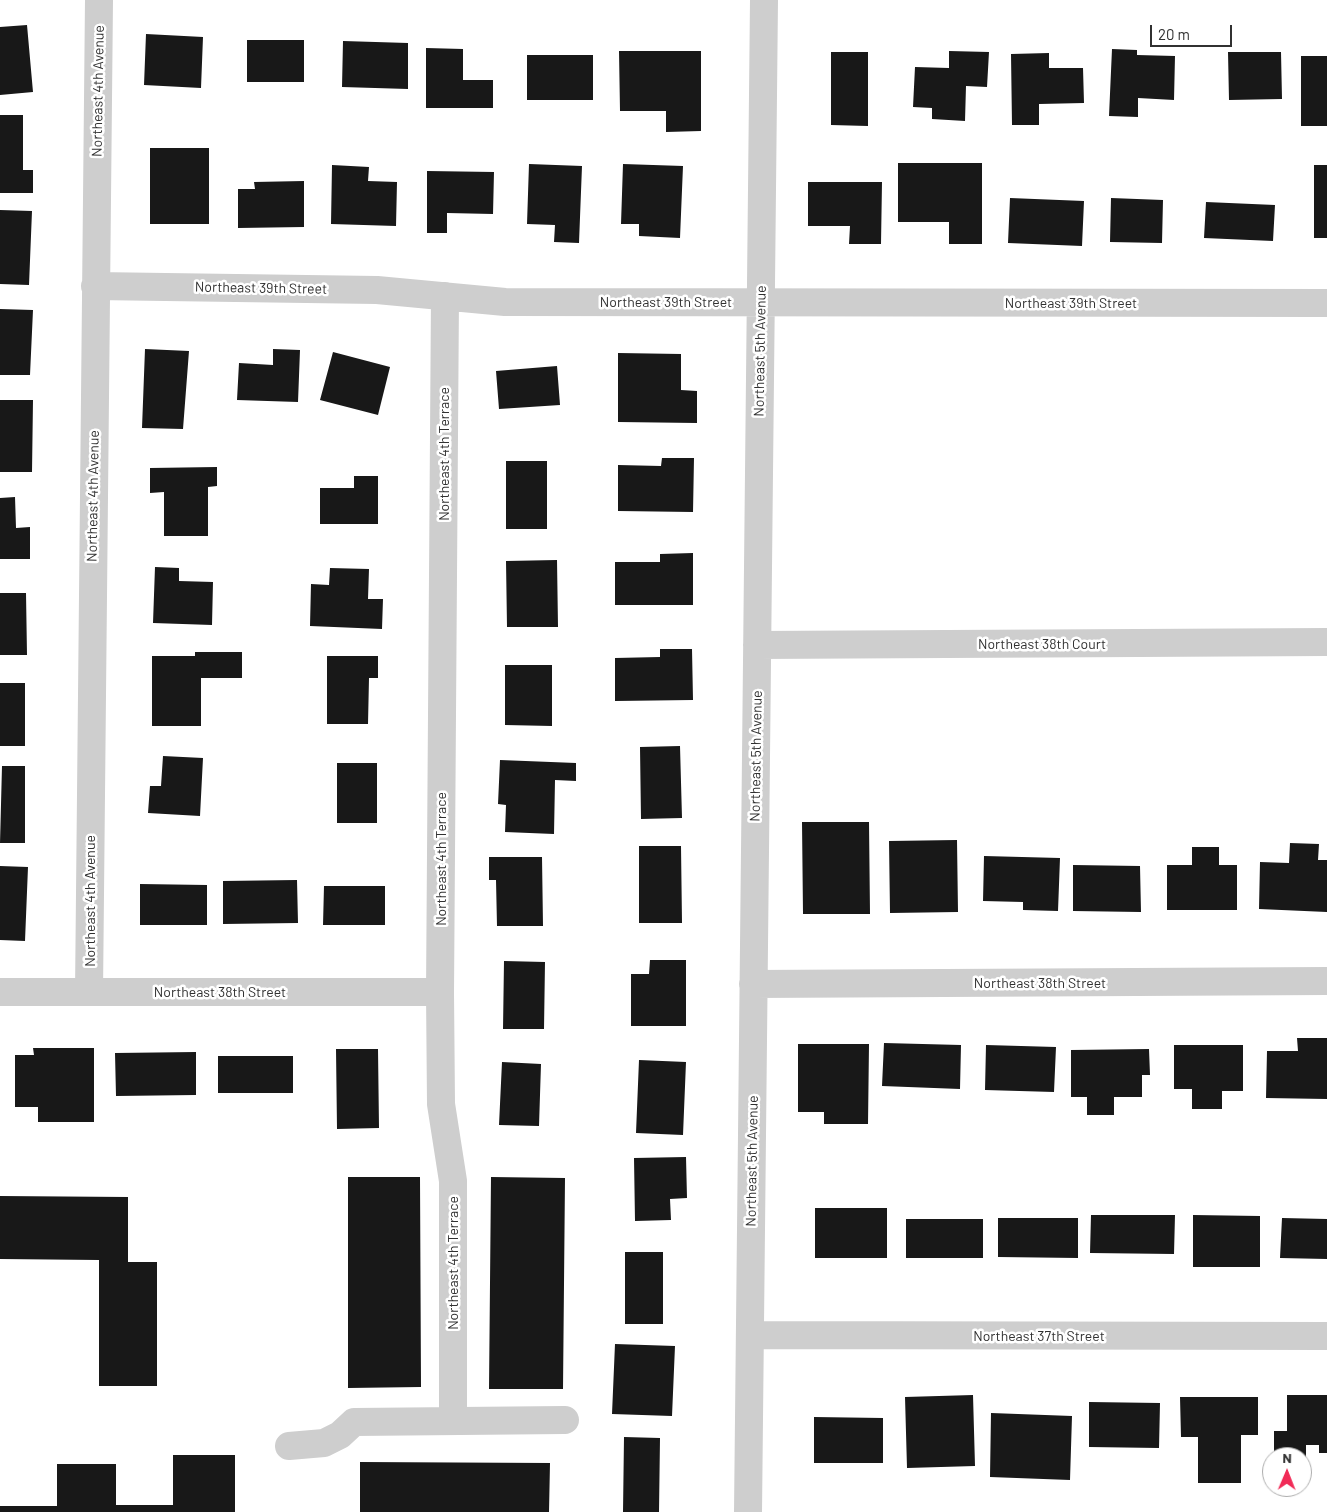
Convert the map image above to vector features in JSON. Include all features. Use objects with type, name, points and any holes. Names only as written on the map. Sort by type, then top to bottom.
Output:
[{"type":"street","name":"Northeast 4th Avenue","points":[[89,992],[99,0]]},
{"type":"street","name":"Northeast 5th Avenue","points":[[748,1512],[764,0]]},
{"type":"street","name":"Northeast 39th Street","points":[[95,286],[378,290],[505,302],[1327,303]]},
{"type":"street","name":"Northeast 4th Terrace","points":[[445,296],[440,992],[441,1104],[453,1181],[453,1421]]},
{"type":"street","name":"Northeast 38th Court","points":[[757,645],[1327,642]]},
{"type":"street","name":"Northeast 38th Street","points":[[753,984],[1327,981]]},
{"type":"street","name":"Northeast 38th Street","points":[[0,992],[440,992]]},
{"type":"street","name":"Northeast 37th Street","points":[[750,1335],[1327,1336]]},
{"type":"street","points":[[289,1446],[324,1443],[340,1435],[354,1422],[565,1420]]},
{"type":"building","points":[[27,25],[33,92],[0,95],[0,27]]},
{"type":"building","points":[[146,34],[203,37],[201,88],[144,85]]},
{"type":"building","points":[[247,40],[304,40],[304,82],[247,82]]},
{"type":"building","points":[[343,41],[408,43],[408,89],[342,87]]},
{"type":"building","points":[[426,48],[463,49],[463,80],[493,80],[493,108],[426,108]]},
{"type":"building","points":[[1112,49],[1137,50],[1137,55],[1175,56],[1174,100],[1138,98],[1138,117],[1109,116]]},
{"type":"building","points":[[619,51],[701,51],[701,131],[666,132],[666,111],[620,111]]},
{"type":"building","points":[[949,51],[989,52],[987,87],[966,86],[965,121],[932,119],[932,108],[913,107],[915,67],[949,68]]},
{"type":"building","points":[[831,52],[868,52],[868,126],[831,125]]},
{"type":"building","points":[[1228,52],[1281,52],[1282,99],[1229,100]]},
{"type":"building","points":[[1049,53],[1049,68],[1083,68],[1084,103],[1039,104],[1039,125],[1012,125],[1011,54]]},
{"type":"building","points":[[527,55],[593,55],[593,100],[527,100]]},
{"type":"building","points":[[1301,56],[1327,56],[1327,126],[1301,126]]},
{"type":"building","points":[[0,115],[23,115],[23,170],[33,170],[33,193],[0,193]]},
{"type":"building","points":[[150,148],[209,148],[209,224],[150,224]]},
{"type":"building","points":[[898,163],[982,163],[982,244],[949,244],[949,222],[898,222]]},
{"type":"building","points":[[529,164],[582,166],[579,243],[554,242],[555,225],[527,224]]},
{"type":"building","points":[[623,164],[683,166],[680,238],[639,236],[639,224],[621,224]]},
{"type":"building","points":[[332,165],[369,167],[368,181],[397,182],[396,226],[331,224]]},
{"type":"building","points":[[1314,165],[1327,165],[1327,238],[1314,238]]},
{"type":"building","points":[[427,171],[494,172],[493,214],[447,213],[447,233],[427,233]]},
{"type":"building","points":[[304,181],[304,227],[238,228],[238,189],[255,189],[254,182]]},
{"type":"building","points":[[808,182],[882,182],[881,244],[849,244],[850,226],[808,226]]},
{"type":"building","points":[[1010,198],[1084,201],[1082,246],[1008,243]]},
{"type":"building","points":[[1111,198],[1163,200],[1162,243],[1110,242]]},
{"type":"building","points":[[1206,202],[1275,205],[1273,241],[1204,238]]},
{"type":"building","points":[[0,210],[32,211],[29,285],[0,284]]},
{"type":"building","points":[[0,309],[33,310],[30,375],[0,375]]},
{"type":"building","points":[[145,349],[189,351],[183,429],[142,428]]},
{"type":"building","points":[[273,349],[300,350],[298,402],[237,400],[239,363],[273,365]]},
{"type":"building","points":[[333,352],[390,367],[378,415],[320,400]]},
{"type":"building","points":[[618,353],[681,354],[681,390],[697,391],[697,423],[618,422]]},
{"type":"building","points":[[557,366],[560,405],[499,409],[496,371]]},
{"type":"building","points":[[0,400],[33,400],[32,472],[0,472]]},
{"type":"building","points":[[662,458],[694,458],[693,512],[618,511],[618,465],[661,466]]},
{"type":"building","points":[[506,461],[547,461],[547,529],[506,529]]},
{"type":"building","points":[[217,467],[217,486],[208,487],[208,536],[164,536],[164,492],[150,493],[150,468]]},
{"type":"building","points":[[354,476],[378,476],[378,524],[320,524],[320,488],[354,488]]},
{"type":"building","points":[[15,497],[16,528],[30,527],[30,559],[0,559],[0,498]]},
{"type":"building","points":[[693,553],[693,605],[615,605],[615,562],[660,562],[660,554]]},
{"type":"building","points":[[557,560],[558,627],[507,627],[506,561]]},
{"type":"building","points":[[155,567],[179,568],[179,581],[213,582],[212,625],[153,623]]},
{"type":"building","points":[[330,568],[369,569],[368,599],[383,599],[382,629],[310,626],[311,584],[329,585]]},
{"type":"building","points":[[0,593],[26,593],[27,655],[0,655]]},
{"type":"building","points":[[660,649],[692,649],[693,700],[615,701],[615,658],[660,657]]},
{"type":"building","points":[[195,652],[242,652],[242,678],[201,678],[201,726],[152,726],[152,656],[195,656]]},
{"type":"building","points":[[327,656],[378,656],[378,678],[369,678],[368,724],[327,724]]},
{"type":"building","points":[[505,665],[552,665],[552,726],[505,725]]},
{"type":"building","points":[[0,683],[25,683],[25,746],[0,746]]},
{"type":"building","points":[[680,746],[682,818],[641,819],[640,747]]},
{"type":"building","points":[[163,756],[203,758],[200,816],[148,813],[150,786],[161,786]]},
{"type":"building","points":[[500,760],[576,763],[576,781],[555,780],[554,834],[505,832],[506,805],[498,804]]},
{"type":"building","points":[[337,763],[377,763],[377,823],[337,823]]},
{"type":"building","points":[[2,766],[25,766],[25,843],[0,843]]},
{"type":"building","points":[[802,822],[869,822],[870,914],[803,914]]},
{"type":"building","points":[[957,840],[958,912],[890,913],[889,841]]},
{"type":"building","points":[[1290,843],[1319,844],[1318,860],[1327,860],[1327,912],[1259,909],[1260,862],[1289,863]]},
{"type":"building","points":[[639,846],[681,846],[682,923],[639,923]]},
{"type":"building","points":[[1192,847],[1219,847],[1219,865],[1237,865],[1237,910],[1167,910],[1167,865],[1192,865]]},
{"type":"building","points":[[984,856],[1060,858],[1058,911],[1023,910],[1023,902],[983,901]]},
{"type":"building","points":[[489,857],[542,857],[543,926],[497,926],[496,880],[489,880]]},
{"type":"building","points":[[1073,865],[1140,866],[1141,912],[1073,911]]},
{"type":"building","points":[[0,866],[28,867],[25,941],[0,940]]},
{"type":"building","points":[[297,880],[298,923],[223,924],[223,881]]},
{"type":"building","points":[[140,884],[207,885],[207,925],[140,925]]},
{"type":"building","points":[[324,886],[385,886],[385,925],[323,925]]},
{"type":"building","points":[[650,960],[686,960],[686,1026],[631,1026],[631,974],[649,974]]},
{"type":"building","points":[[504,961],[545,962],[544,1029],[503,1029]]},
{"type":"building","points":[[1297,1038],[1327,1038],[1327,1099],[1266,1098],[1267,1051],[1298,1051]]},
{"type":"building","points":[[884,1043],[961,1045],[960,1089],[882,1086]]},
{"type":"building","points":[[798,1044],[869,1044],[868,1124],[824,1124],[824,1112],[798,1112]]},
{"type":"building","points":[[986,1045],[1056,1047],[1054,1092],[985,1090]]},
{"type":"building","points":[[1174,1045],[1243,1045],[1243,1091],[1222,1091],[1222,1109],[1192,1109],[1192,1089],[1174,1089]]},
{"type":"building","points":[[33,1048],[94,1048],[94,1122],[38,1122],[38,1107],[15,1107],[15,1055],[34,1055]]},
{"type":"building","points":[[336,1049],[378,1049],[379,1128],[337,1129]]},
{"type":"building","points":[[1149,1049],[1150,1075],[1142,1075],[1142,1097],[1114,1097],[1114,1115],[1087,1115],[1087,1097],[1071,1097],[1071,1050]]},
{"type":"building","points":[[196,1052],[196,1095],[116,1096],[115,1053]]},
{"type":"building","points":[[218,1056],[293,1056],[293,1093],[218,1093]]},
{"type":"building","points":[[639,1060],[686,1062],[683,1135],[636,1133]]},
{"type":"building","points":[[502,1062],[541,1064],[539,1126],[499,1125]]},
{"type":"building","points":[[686,1157],[687,1198],[670,1199],[671,1220],[635,1221],[634,1158]]},
{"type":"building","points":[[348,1177],[420,1177],[421,1387],[348,1388]]},
{"type":"building","points":[[491,1177],[565,1178],[563,1389],[489,1389]]},
{"type":"building","points":[[0,1196],[128,1197],[128,1262],[157,1262],[157,1386],[99,1386],[99,1260],[0,1259]]},
{"type":"building","points":[[815,1208],[887,1208],[887,1258],[815,1258]]},
{"type":"building","points":[[1091,1215],[1175,1215],[1174,1254],[1090,1253]]},
{"type":"building","points":[[1193,1215],[1260,1216],[1260,1267],[1193,1267]]},
{"type":"building","points":[[998,1218],[1078,1218],[1078,1258],[998,1257]]},
{"type":"building","points":[[1282,1218],[1327,1219],[1327,1259],[1280,1258]]},
{"type":"building","points":[[906,1219],[983,1219],[983,1258],[906,1258]]},
{"type":"building","points":[[625,1252],[663,1252],[663,1324],[625,1324]]},
{"type":"building","points":[[615,1344],[675,1346],[672,1416],[612,1414]]},
{"type":"building","points":[[973,1395],[975,1466],[907,1468],[905,1397]]},
{"type":"building","points":[[1287,1395],[1327,1395],[1327,1453],[1319,1453],[1319,1445],[1274,1447],[1274,1431],[1287,1431]]},
{"type":"building","points":[[1180,1397],[1258,1397],[1258,1435],[1241,1435],[1241,1483],[1198,1483],[1198,1437],[1181,1437]]},
{"type":"building","points":[[1089,1402],[1160,1403],[1159,1448],[1089,1447]]},
{"type":"building","points":[[991,1413],[1072,1416],[1070,1480],[990,1477]]},
{"type":"building","points":[[814,1417],[883,1418],[883,1463],[814,1463]]},
{"type":"building","points":[[624,1437],[660,1438],[659,1512],[623,1512]]},
{"type":"building","points":[[173,1455],[235,1455],[235,1512],[0,1512],[0,1506],[57,1506],[57,1464],[116,1464],[116,1505],[173,1505]]},
{"type":"building","points":[[360,1462],[550,1463],[549,1512],[360,1512]]}]
